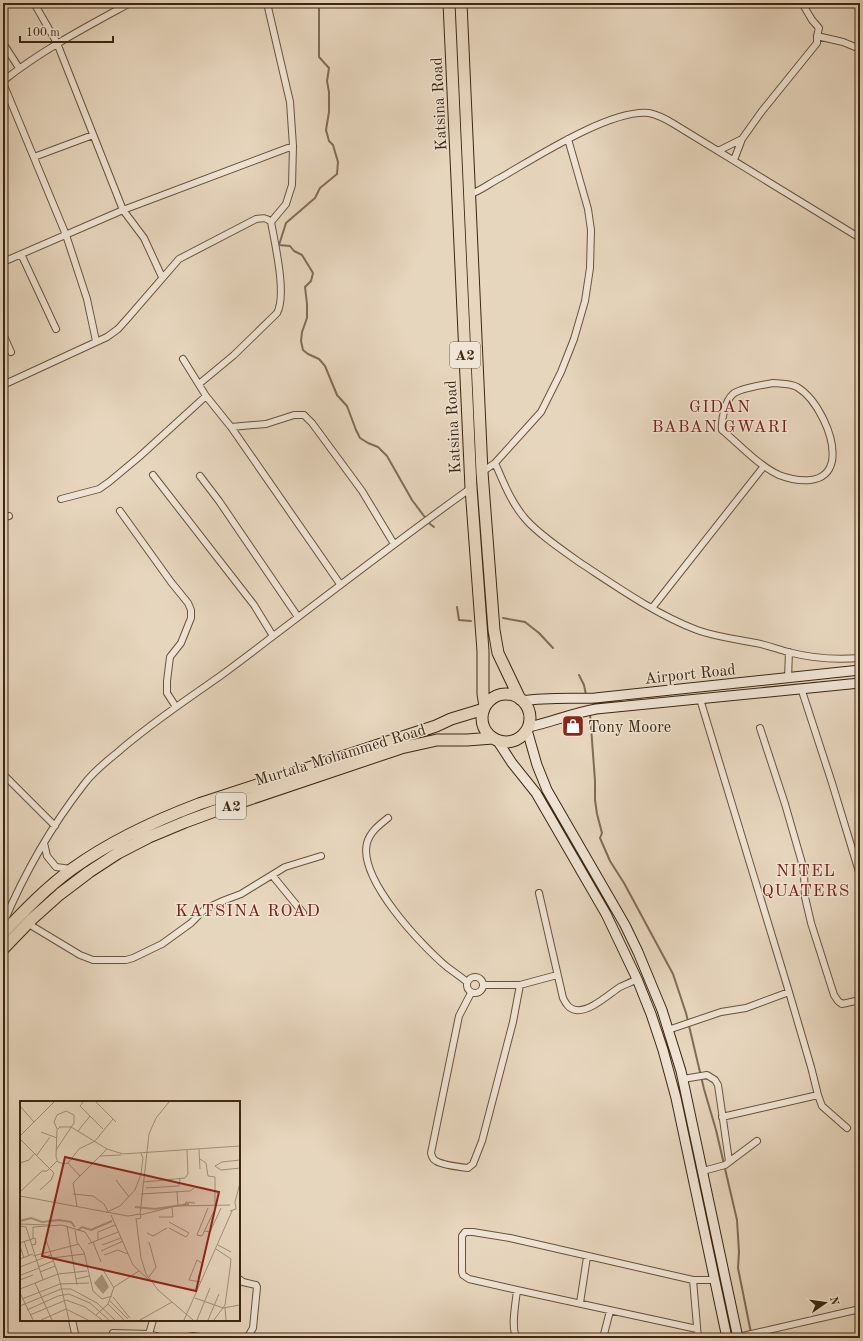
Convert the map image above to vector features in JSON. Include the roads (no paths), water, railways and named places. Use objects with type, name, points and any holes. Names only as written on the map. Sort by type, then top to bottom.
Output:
[{"type":"highway","name":"Katsina Road","points":[[449,3],[471,488],[483,651],[483,694],[485,708]]},
{"type":"highway","name":"Katsina Road","points":[[461,3],[482,472],[495,642],[498,653],[521,700]]},
{"type":"highway","name":"A2","points":[[500,695],[508,695],[521,700],[529,712],[530,720],[528,729],[521,737],[514,741],[506,742],[495,739],[486,731],[483,724],[485,708],[493,699],[500,695]]},
{"type":"highway","name":"Murtala Mohammed Road","points":[[3,933],[20,915],[71,869],[137,830],[166,816],[436,726],[450,719],[485,708]]},
{"type":"highway","name":"Murtala Mohammed Road","points":[[3,949],[27,923],[60,894],[89,872],[118,853],[149,836],[185,822],[401,748],[437,740],[495,739]]},
{"type":"main road","name":"Airport Road","points":[[521,700],[540,698],[595,698],[860,670]]},
{"type":"main road","name":"Airport Road","points":[[528,729],[579,712],[596,709],[860,682]]},
{"type":"main road","points":[[528,729],[537,765],[547,790],[628,932],[650,981],[668,1030],[683,1079],[738,1338]]},
{"type":"main road","points":[[495,739],[536,793],[606,914],[637,979],[663,1050],[676,1098],[727,1338]]},
{"type":"street","points":[[34,3],[57,43],[123,210],[144,238],[162,277]]},
{"type":"street","points":[[96,341],[87,299],[66,235],[3,82],[19,68],[57,43],[130,3]]},
{"type":"street","points":[[267,3],[290,102],[293,146],[292,185],[286,204],[271,222]]},
{"type":"street","points":[[734,160],[742,139],[762,110],[817,43],[819,28],[812,20],[802,3]]},
{"type":"street","points":[[817,36],[843,42],[860,49]]},
{"type":"street","points":[[3,44],[19,68]]},
{"type":"street","points":[[458,196],[470,195],[568,139],[585,131],[616,118],[637,113],[650,114],[670,121],[860,238]]},
{"type":"street","points":[[34,157],[93,135]]},
{"type":"street","points":[[482,472],[495,463],[541,412],[561,372],[574,339],[585,301],[590,268],[591,230],[588,210],[568,139]]},
{"type":"street","points":[[718,151],[742,139]]},
{"type":"street","points":[[3,262],[123,210],[293,146]]},
{"type":"street","points":[[3,385],[107,337],[118,329],[179,259],[256,219],[268,219],[271,222],[280,278],[280,308],[277,314],[234,355],[199,384]]},
{"type":"street","points":[[21,254],[56,329]]},
{"type":"street","points":[[3,334],[12,352]]},
{"type":"street","points":[[183,359],[206,396],[231,427],[340,584]]},
{"type":"street","points":[[773,384],[785,384],[796,387],[809,397],[820,412],[829,432],[832,460],[828,472],[818,479],[798,481],[778,474],[764,466],[722,430],[721,423],[724,408],[733,394],[746,388],[773,384]]},
{"type":"street","points":[[61,499],[99,489],[109,482],[206,396]]},
{"type":"street","points":[[231,427],[266,424],[294,415],[304,415],[312,423],[362,492],[394,544]]},
{"type":"street","points":[[495,463],[507,491],[523,517],[561,550],[629,596],[696,630],[723,638],[756,643],[789,652],[828,658],[860,658]]},
{"type":"street","points":[[652,608],[764,466]]},
{"type":"street","points":[[153,475],[254,605],[273,636]]},
{"type":"street","points":[[200,476],[219,501],[298,617]]},
{"type":"street","points":[[3,924],[44,843],[86,782],[99,768],[147,728],[471,488]]},
{"type":"street","points":[[120,511],[188,603],[191,610],[191,618],[181,642],[170,656],[167,693],[176,707]]},
{"type":"street","points":[[788,678],[789,652]]},
{"type":"street","points":[[801,688],[860,875]]},
{"type":"street","points":[[700,698],[789,992],[818,1096],[822,1106],[847,1128]]},
{"type":"street","points":[[760,728],[802,863],[805,897],[811,923],[834,995],[842,1004],[860,1000]]},
{"type":"street","points":[[3,774],[55,826]]},
{"type":"street","points":[[388,818],[374,830],[367,844],[366,852],[368,862],[377,885],[397,916],[425,947],[467,982]]},
{"type":"street","points":[[44,843],[47,856],[56,867],[71,869]]},
{"type":"street","points":[[27,923],[80,955],[93,960],[126,960],[167,941],[191,923],[205,909],[241,894],[285,867],[321,856]]},
{"type":"street","points":[[272,875],[303,913]]},
{"type":"street","points":[[539,893],[557,975],[566,1005],[573,1010],[578,1011],[592,1006],[620,987],[637,979]]},
{"type":"street","points":[[483,985],[520,985],[557,975]]},
{"type":"street","points":[[471,993],[466,987],[467,982],[471,978],[476,977],[480,979],[483,985]]},
{"type":"street","points":[[471,993],[479,992],[483,985]]},
{"type":"street","points":[[471,993],[459,1016],[431,1153],[432,1158],[436,1161],[468,1168],[473,1164],[482,1141],[513,1022],[520,985]]},
{"type":"street","points":[[668,1030],[721,1012],[746,1008],[789,992]]},
{"type":"street","points":[[683,1079],[707,1075],[712,1077],[718,1085],[722,1117],[724,1164]]},
{"type":"street","points":[[722,1117],[818,1096]]},
{"type":"street","points":[[703,1171],[724,1164],[757,1141]]},
{"type":"street","points":[[698,1329],[469,1279],[463,1275],[463,1234],[465,1232],[473,1232],[510,1238],[587,1257],[693,1280],[715,1280]]},
{"type":"street","points":[[580,1303],[587,1257]]},
{"type":"street","points":[[240,1280],[258,1287],[252,1328],[247,1338]]},
{"type":"street","points":[[693,1280],[698,1338]]},
{"type":"street","points":[[516,1290],[514,1333],[517,1338]]},
{"type":"street","points":[[738,1338],[860,1309]]},
{"type":"street","points":[[603,1338],[610,1311]]},
{"type":"street","points":[[72,1321],[76,1338]]},
{"type":"street","points":[[149,1334],[153,1321]]},
{"type":"street","points":[[113,1332],[149,1334],[163,1338]]},
{"type":"street","points":[[183,1338],[193,1336],[207,1338]]},
{"type":"waterway","points":[[319,3],[319,57],[329,68],[327,81],[329,92],[329,112],[326,130],[329,141],[333,145],[338,162],[337,174],[320,188],[315,198],[286,223],[279,245],[290,246],[294,251],[302,255],[313,273],[311,281],[305,287],[307,318],[302,332],[301,341],[303,350],[319,359],[325,366],[337,395],[347,406],[360,438],[378,447],[387,456],[412,500],[430,524],[434,527]]},
{"type":"waterway","points":[[457,607],[459,620],[471,621]]},
{"type":"waterway","points":[[503,618],[525,622],[539,633],[553,648]]},
{"type":"waterway","points":[[579,675],[584,685],[586,695]]},
{"type":"waterway","points":[[590,713],[595,800],[602,833],[600,838],[610,861],[624,883],[673,974],[686,1013],[737,1220],[739,1252],[738,1268],[752,1338]]},
{"type":"place","name":"Tony Moore","points":[[573,726]]},
{"type":"district","name":"GIDAN BABAN GWARI","points":[[720,416]]},
{"type":"district","name":"NITEL QUATERS","points":[[806,880]]},
{"type":"district","name":"KATSINA ROAD","points":[[248,910]]}]
